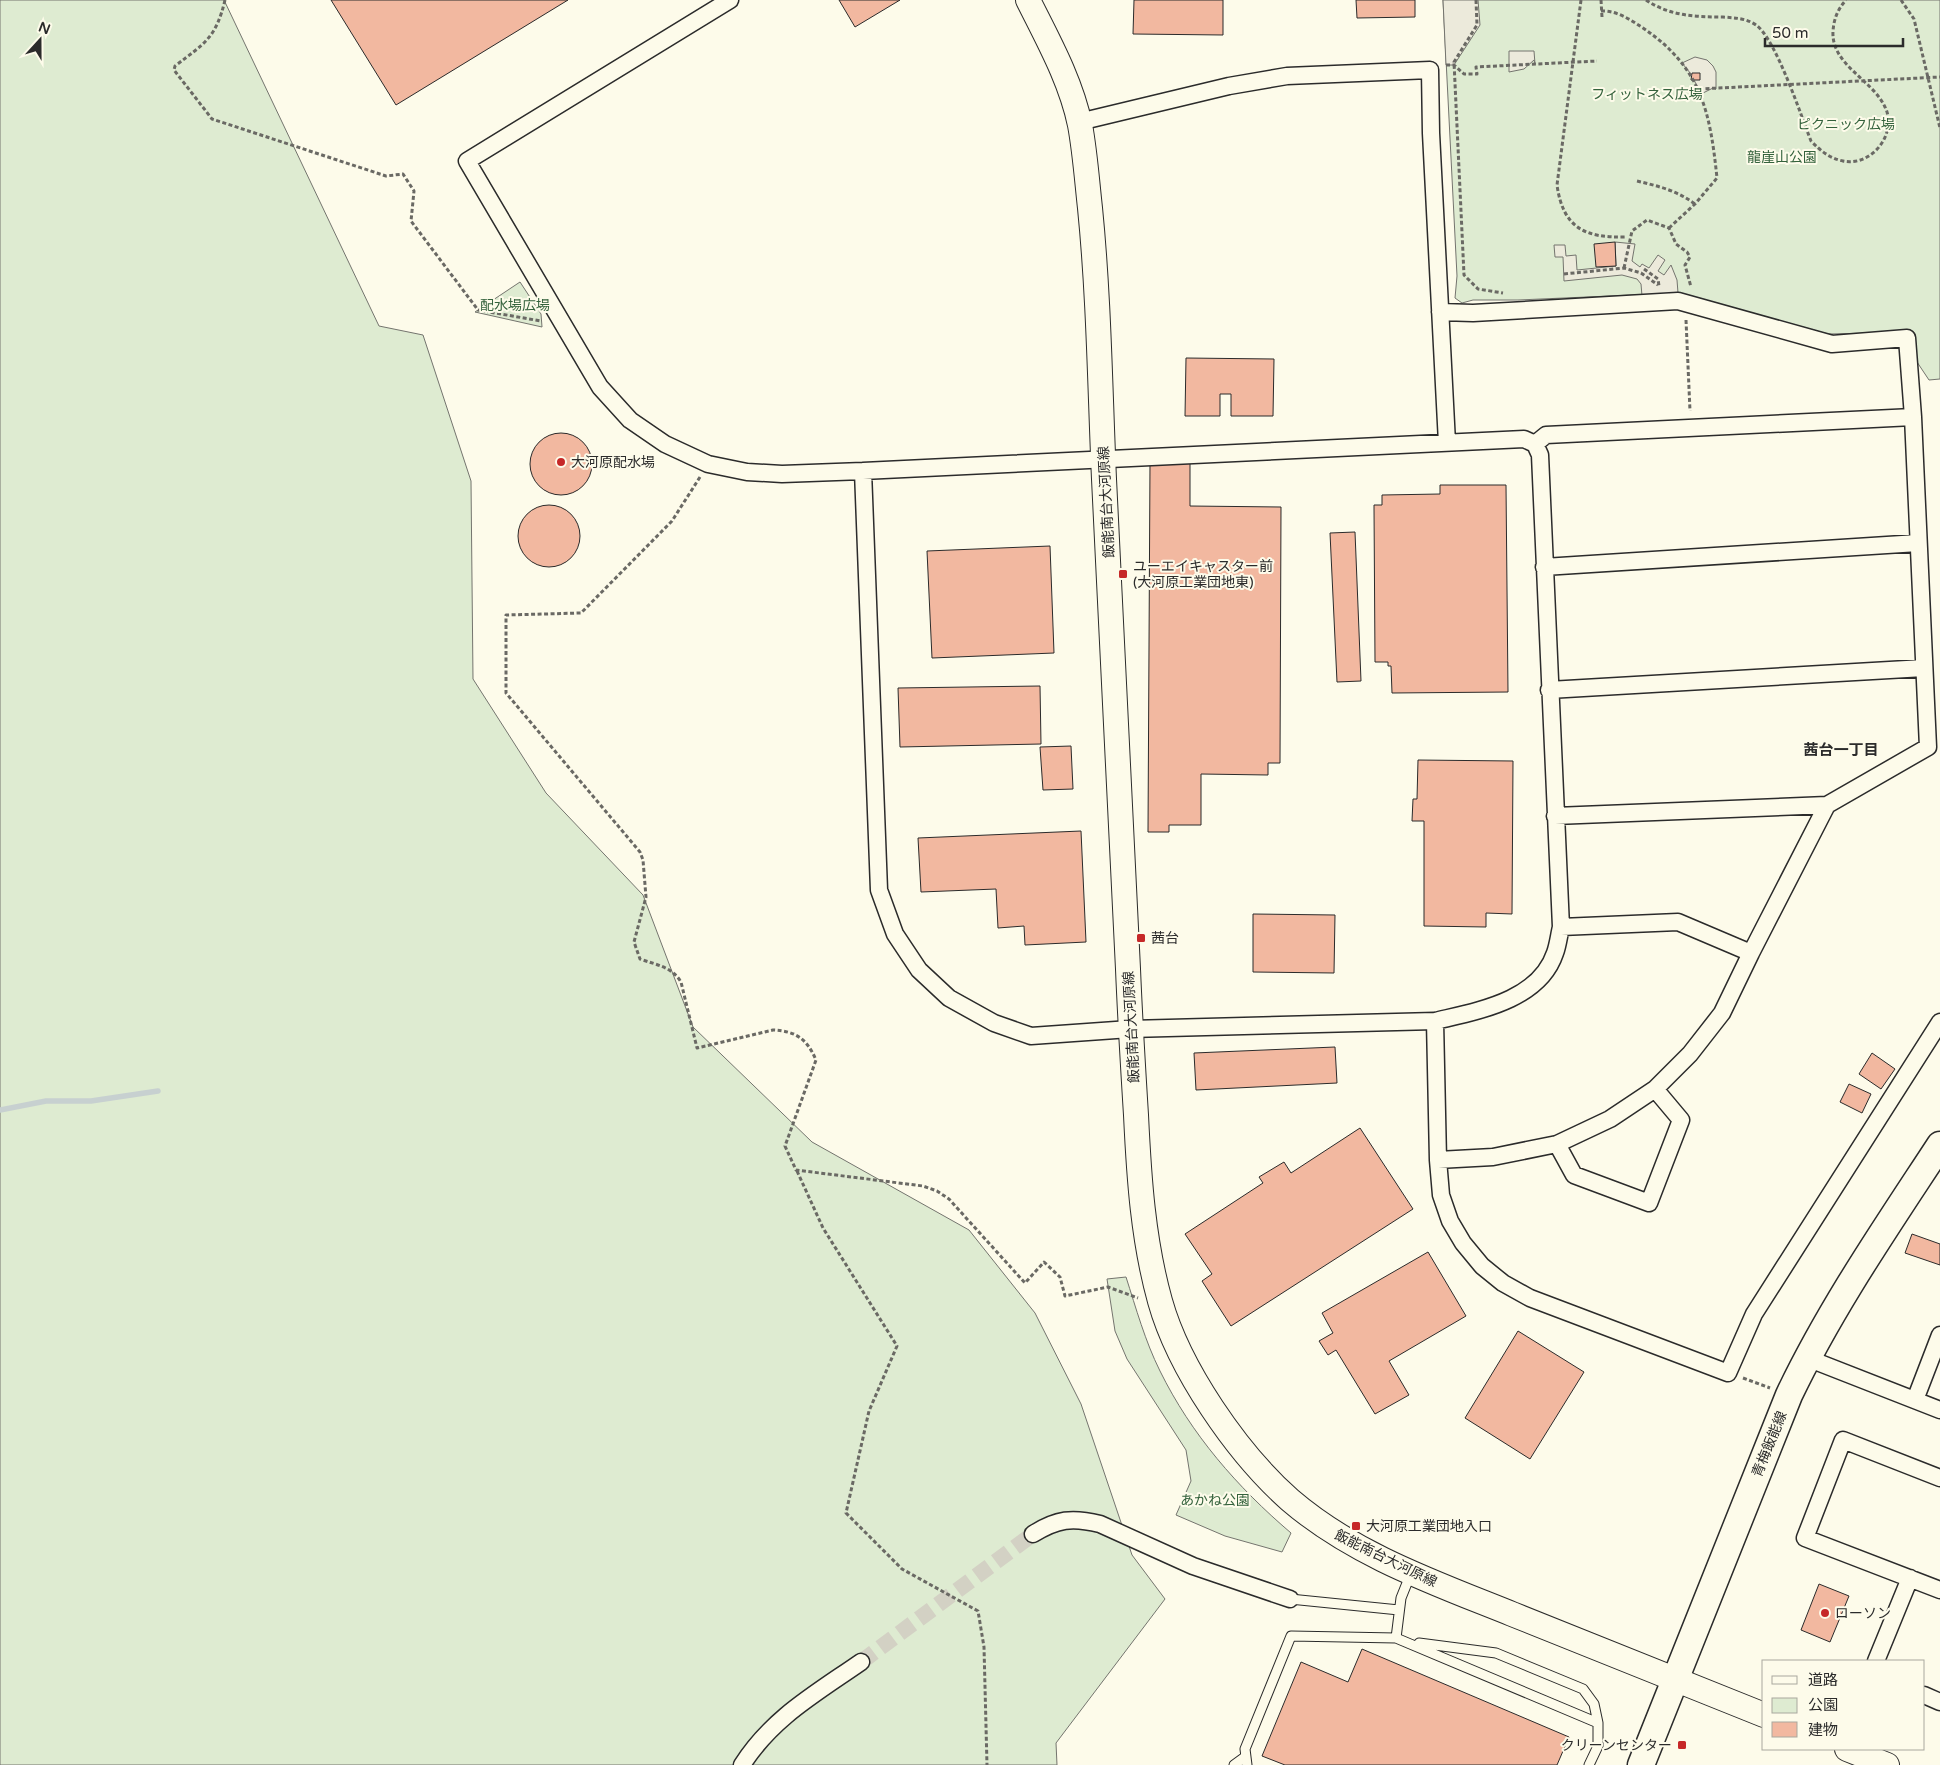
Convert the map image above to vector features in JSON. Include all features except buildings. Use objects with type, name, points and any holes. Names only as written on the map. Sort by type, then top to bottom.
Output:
[{"type":"main road","name":"青梅飯能線","points":[[1641,1765],[1789,1395],[1807,1358],[1842,1296],[1940,1145]]},
{"type":"street","points":[[730,0],[467,161],[600,387],[630,420],[665,444],[708,464],[747,472],[782,474],[863,471],[1524,439],[1535,444],[1540,455],[1561,927],[1555,954],[1539,980],[1515,998],[1478,1011],[1435,1021],[1130,1029],[1031,1036],[994,1023],[949,998],[919,970],[895,934],[879,890],[863,471]]},
{"type":"street","name":"飯能南台大河原線","points":[[1028,0],[1058,59],[1079,122],[1095,259],[1130,1029],[1141,1204],[1150,1261],[1162,1307],[1176,1342],[1218,1418],[1264,1474],[1290,1499],[1331,1532],[1411,1573],[1762,1715]]},
{"type":"street","points":[[1079,122],[1229,86],[1288,76],[1430,70],[1431,133],[1447,443]]},
{"type":"street","points":[[1440,312],[1473,313],[1647,302],[1685,302],[1832,344],[1907,338],[1913,417],[1928,747],[1827,805],[1555,816]]},
{"type":"street","points":[[1535,444],[1546,435],[1913,417]]},
{"type":"street","points":[[1544,567],[1918,543]]},
{"type":"street","points":[[1549,690],[1924,668]]},
{"type":"street","points":[[1438,1160],[1493,1157],[1557,1144],[1610,1119],[1655,1088],[1690,1054],[1722,1013],[1827,805]]},
{"type":"street","points":[[1561,927],[1678,922],[1751,953]]},
{"type":"street","points":[[1435,1021],[1438,1160],[1441,1195],[1450,1221],[1463,1243],[1482,1266],[1503,1283],[1530,1298],[1728,1372],[1754,1314],[1940,1022]]},
{"type":"street","points":[[1557,1144],[1574,1175],[1649,1203],[1681,1120],[1655,1088]]},
{"type":"street","points":[[1915,1400],[1940,1335]]},
{"type":"street","points":[[1807,1358],[1940,1410]]},
{"type":"street","points":[[1940,1478],[1843,1440],[1805,1538],[1940,1590]]},
{"type":"street","points":[[1033,1534],[1049,1524],[1069,1519],[1100,1524],[1193,1566],[1290,1599]]},
{"type":"street","points":[[1876,1660],[1910,1578]]},
{"type":"street","points":[[742,1765],[755,1744],[778,1722],[860,1662]]},
{"type":"street","points":[[1925,1695],[1940,1702]]},
{"type":"street","points":[[1850,1750],[1887,1765]]},
{"type":"lane","points":[[1396,1638],[1401,1598],[1411,1573]]},
{"type":"lane","points":[[1290,1599],[1399,1610]]},
{"type":"lane","points":[[1234,1765],[1246,1761],[1245,1749],[1291,1636],[1396,1638],[1598,1723]]},
{"type":"lane","points":[[1406,1642],[1496,1653],[1583,1688],[1594,1704],[1598,1723],[1598,1746],[1590,1765]]},
{"type":"path","points":[[225,0],[220,22],[205,43],[176,66],[174,70],[212,119],[386,176],[404,174],[414,191],[410,221],[478,310],[562,324]]},
{"type":"path","points":[[1476,0],[1477,25],[1454,62],[1464,275],[1478,289],[1506,294]]},
{"type":"path","points":[[1581,0],[1556,185],[1562,210],[1575,226],[1598,236],[1625,236]]},
{"type":"path","points":[[1601,0],[1602,18]]},
{"type":"path","points":[[1646,0],[1670,12],[1701,17],[1735,18],[1746,20],[1756,26],[1771,42],[1811,141],[1822,152],[1831,157],[1845,161],[1855,161],[1873,154],[1885,139],[1888,129],[1888,118],[1886,108],[1879,96],[1840,56],[1833,36],[1834,23],[1837,12],[1846,0]]},
{"type":"path","points":[[1901,0],[1914,19],[1940,128]]},
{"type":"path","points":[[1601,11],[1611,11],[1653,35],[1682,63],[1691,74],[1699,89],[1708,116],[1717,178],[1695,204],[1669,228]]},
{"type":"path","points":[[1446,65],[1454,65],[1464,74],[1476,74],[1476,67],[1597,61]]},
{"type":"path","points":[[1699,89],[1940,77]]},
{"type":"path","points":[[1452,131],[1457,131]]},
{"type":"path","points":[[1455,180],[1460,180]]},
{"type":"path","points":[[1637,181],[1663,187],[1686,197],[1695,204]]},
{"type":"path","points":[[1624,268],[1632,230],[1647,220],[1669,228],[1676,244],[1687,252],[1690,257],[1686,265],[1692,287]]},
{"type":"path","points":[[1564,274],[1624,268],[1641,273],[1660,286],[1658,279],[1645,267],[1641,273]]},
{"type":"path","points":[[1459,276],[1464,275]]},
{"type":"path","points":[[1685,302],[1690,428]]},
{"type":"path","points":[[708,464],[672,521],[581,613],[506,616],[506,693],[640,852],[643,860],[646,898],[634,942],[640,960],[667,968],[675,973],[681,982],[697,1048],[773,1030],[784,1030],[795,1034],[810,1046],[816,1060],[786,1146],[823,1228],[897,1346],[869,1411],[846,1513],[902,1569],[978,1611],[984,1647],[987,1765]]},
{"type":"path","points":[[796,1170],[923,1186],[937,1190],[948,1199],[1025,1283],[1044,1262],[1060,1277],[1065,1296],[1108,1287],[1162,1307]]},
{"type":"path","points":[[1728,1372],[1789,1395]]},
{"type":"green space","points":[[0,0],[224,0],[379,326],[423,335],[471,481],[473,679],[546,793],[643,895],[693,1027],[812,1142],[969,1230],[1035,1313],[1081,1404],[1132,1555],[1165,1599],[1056,1743],[1057,1765],[0,1765]]},
{"type":"green space","name":"龍崖山公園","points":[[1443,0],[1940,0],[1940,379],[1929,380],[1917,362],[1914,332],[1828,334],[1678,293],[1518,300],[1473,300],[1462,303],[1455,298],[1457,276]]},
{"type":"green space","name":"配水場広場","points":[[520,282],[541,314],[542,327],[475,312]]},
{"type":"green space","name":"あかね公園","points":[[1126,1277],[1150,1348],[1172,1394],[1201,1438],[1234,1478],[1291,1533],[1282,1552],[1225,1536],[1176,1515],[1191,1481],[1186,1450],[1127,1359],[1115,1331],[1107,1279]]},
{"type":"shaded area","points":[[1443,0],[1478,0],[1480,25],[1454,65],[1446,65]]},
{"type":"shaded area","points":[[1509,51],[1534,51],[1535,64],[1534,60],[1524,69],[1509,72]]},
{"type":"shaded area","points":[[1695,57],[1707,60],[1713,66],[1716,72],[1716,89],[1713,88],[1701,94],[1691,74],[1682,63]]},
{"type":"shaded area","points":[[1615,242],[1635,244],[1632,261],[1640,267],[1642,264],[1649,268],[1658,255],[1665,260],[1658,271],[1664,275],[1671,265],[1677,280],[1678,293],[1642,296],[1641,284],[1637,279],[1622,275],[1564,281],[1563,257],[1555,257],[1554,245],[1565,245],[1566,256],[1576,255],[1577,270],[1616,266]]},
{"type":"waterway","points":[[0,1110],[46,1101],[91,1101],[158,1091]]},
{"type":"tunnel","points":[[861,1662],[1033,1534]]},
{"type":"place","name":"大河原配水場","points":[[561,462]]},
{"type":"place","name":"ユーエイキャスター前 (大河原工業団地東)","points":[[1123,574]]},
{"type":"place","name":"茜台","points":[[1141,938]]},
{"type":"place","name":"大河原工業団地入口","points":[[1356,1526]]},
{"type":"place","name":"ローソン","points":[[1825,1613]]},
{"type":"place","name":"クリーンセンター","points":[[1682,1745]]},
{"type":"district","name":"茜台一丁目","points":[[1841,750]]},
{"type":"park label","name":"フィットネス広場","points":[[1647,94]]},
{"type":"park label","name":"ピクニック広場","points":[[1846,124]]}]
